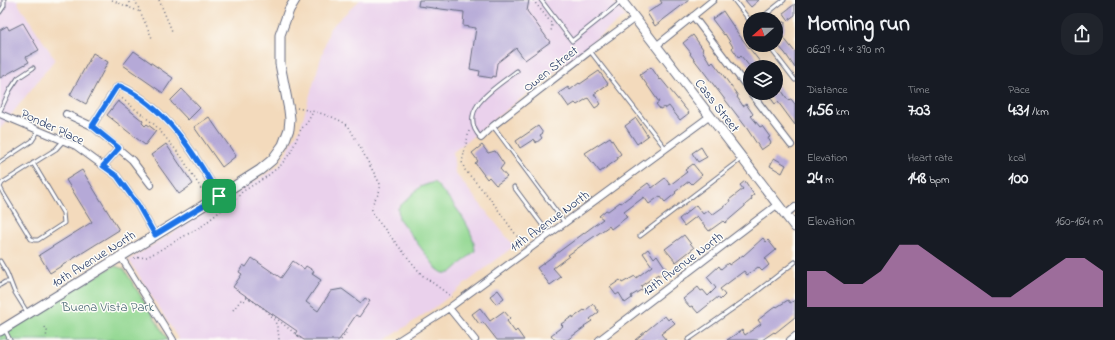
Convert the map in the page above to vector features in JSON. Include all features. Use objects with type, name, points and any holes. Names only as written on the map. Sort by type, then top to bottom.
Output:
[{"type":"street","name":"10th Avenue North","points":[[2,330],[219,196],[266,165],[278,152],[283,145],[289,129],[290,120],[289,106],[280,64],[280,35],[295,0]]},
{"type":"street","points":[[656,46],[713,0]]},
{"type":"street","name":"Cass Street","points":[[624,1],[656,46],[795,226]]},
{"type":"street","points":[[693,16],[743,82]]},
{"type":"street","name":"Owen Street","points":[[481,138],[493,126],[635,18]]},
{"type":"street","points":[[92,126],[116,88],[120,86],[126,88],[159,114],[178,134],[199,162],[219,196]]},
{"type":"street","points":[[757,100],[791,145]]},
{"type":"street","name":"Ponder Place","points":[[0,114],[76,146],[117,176],[138,205],[155,235]]},
{"type":"street","points":[[66,114],[92,126],[119,148],[132,160],[151,185]]},
{"type":"street","name":"11th Avenue North","points":[[400,340],[449,308],[710,116]]},
{"type":"street","points":[[103,166],[119,148]]},
{"type":"street","name":"12th Avenue North","points":[[599,340],[778,204]]},
{"type":"street","points":[[786,214],[795,207]]},
{"type":"street","points":[[121,257],[173,340]]},
{"type":"street","points":[[449,308],[475,340]]},
{"type":"street","points":[[790,340],[795,336]]},
{"type":"lane","points":[[0,12],[4,6],[4,0]]},
{"type":"lane","points":[[541,0],[572,41],[624,1]]},
{"type":"lane","points":[[734,0],[743,12]]},
{"type":"lane","points":[[769,12],[784,0]]},
{"type":"lane","points":[[590,51],[666,149]]},
{"type":"lane","points":[[773,52],[795,80]]},
{"type":"lane","points":[[0,110],[18,78],[33,68]]},
{"type":"lane","points":[[481,138],[476,133],[472,124],[472,118],[476,108],[481,99],[517,71]]},
{"type":"lane","points":[[493,126],[565,223]]},
{"type":"lane","points":[[0,162],[32,141],[39,130]]},
{"type":"lane","points":[[34,163],[63,213],[64,223],[38,240],[31,239],[0,187],[2,183],[56,149],[64,140]]},
{"type":"lane","points":[[640,236],[742,158]]},
{"type":"lane","points":[[514,186],[549,234]]},
{"type":"lane","points":[[0,261],[7,272],[14,291],[28,313]]},
{"type":"lane","points":[[688,340],[751,296],[795,262]]},
{"type":"lane","points":[[0,285],[5,282],[10,282]]},
{"type":"lane","points":[[2,330],[10,340]]},
{"type":"path","points":[[112,0],[140,12]]},
{"type":"path","points":[[128,7],[130,0]]},
{"type":"path","points":[[135,0],[152,38]]},
{"type":"path","points":[[159,0],[172,31]]},
{"type":"path","points":[[533,0],[552,24],[551,32]]},
{"type":"path","points":[[119,96],[155,125],[181,156],[205,194]]},
{"type":"path","points":[[289,106],[328,116],[349,127],[380,184],[381,191],[371,206],[374,216],[422,275],[458,301]]},
{"type":"path","points":[[469,131],[462,162],[465,170],[489,198],[524,246]]},
{"type":"path","points":[[233,310],[240,300],[244,301],[247,297],[270,313],[303,340]]},
{"type":"path","points":[[270,313],[276,322],[278,340]]},
{"type":"path","points":[[45,327],[47,331],[46,338]]},
{"type":"path","points":[[341,340],[346,333]]},
{"type":"shaded area","points":[[0,0],[18,0],[19,5],[55,59],[0,129]]},
{"type":"shaded area","points":[[360,0],[612,0],[625,16],[453,152],[455,173],[514,246],[438,305],[386,340],[179,340],[129,260],[279,166],[300,128],[330,28]]},
{"type":"green space","points":[[434,182],[447,196],[466,223],[474,242],[475,251],[450,273],[443,273],[437,269],[399,219],[398,208],[420,187]]},
{"type":"green space","name":"Buena Vista Park","points":[[115,266],[124,269],[168,340],[0,340],[0,334]]},
{"type":"building","points":[[419,0],[529,0],[527,11],[550,42],[525,60],[516,48],[497,63],[495,77],[479,76],[480,71],[470,69],[476,28],[463,26],[464,12],[418,6]]},
{"type":"building","points":[[660,0],[689,0],[655,26],[647,13],[662,3]]},
{"type":"building","points":[[745,0],[759,0],[751,7]]},
{"type":"building","points":[[795,4],[795,15],[788,20],[783,13]]},
{"type":"building","points":[[723,11],[743,40],[743,52],[752,52],[759,60],[744,60],[741,56],[739,58],[725,34],[724,35],[712,19]]},
{"type":"building","points":[[783,22],[785,22],[784,33]]},
{"type":"building","points":[[23,23],[39,50],[26,57],[29,62],[0,78],[0,30],[7,26],[9,30]]},
{"type":"building","points":[[693,35],[711,64],[713,62],[738,96],[737,97],[743,106],[746,104],[753,114],[751,116],[760,127],[762,126],[770,137],[768,138],[771,143],[761,150],[746,127],[683,43]]},
{"type":"building","points":[[783,37],[795,52],[795,68],[783,51]]},
{"type":"building","points":[[134,51],[173,78],[163,93],[123,65]]},
{"type":"building","points":[[93,53],[108,62],[86,104],[70,95]]},
{"type":"building","points":[[651,67],[660,80],[661,79],[689,113],[680,120],[669,106],[665,109],[664,107],[660,109],[656,104],[659,102],[640,75]]},
{"type":"building","points":[[599,71],[608,84],[594,94],[601,104],[595,108],[588,98],[577,105],[575,103],[569,107],[559,93],[568,87],[570,90]]},
{"type":"building","points":[[182,89],[200,108],[188,120],[171,102],[171,100]]},
{"type":"building","points":[[783,92],[788,100],[791,99],[795,104],[795,125],[778,102],[775,104],[772,100],[783,100]]},
{"type":"building","points":[[118,101],[143,121],[142,123],[145,126],[147,124],[156,131],[145,145],[107,115]]},
{"type":"building","points":[[209,117],[236,156],[222,167],[194,127]]},
{"type":"building","points":[[636,118],[648,136],[637,144],[625,126]]},
{"type":"building","points":[[538,126],[543,133],[540,135],[542,138],[536,143],[534,139],[520,148],[516,141]]},
{"type":"building","points":[[610,137],[621,154],[617,157],[618,159],[600,172],[585,153]]},
{"type":"building","points":[[166,144],[193,184],[179,194],[151,155]]},
{"type":"building","points":[[482,145],[488,153],[495,151],[504,164],[500,169],[507,177],[496,185],[489,177],[487,179],[475,163],[478,161],[472,153]]},
{"type":"building","points":[[701,147],[707,157],[698,162],[692,153]]},
{"type":"building","points":[[774,158],[786,165],[782,173],[770,166]]},
{"type":"building","points":[[693,164],[702,175],[692,184],[689,181],[665,202],[660,196],[649,204],[644,197],[624,212],[627,217],[611,229],[609,226],[568,255],[569,256],[553,268],[561,277],[550,285],[537,268],[603,219],[599,216],[606,210],[608,211],[620,202],[621,203],[648,183],[652,188],[665,178],[670,185],[687,172],[685,170]]},
{"type":"building","points":[[82,170],[119,230],[50,273],[39,255],[92,222],[66,180]]},
{"type":"building","points":[[745,181],[754,195],[745,206],[725,223],[723,221],[709,231],[697,216],[684,226],[679,219],[696,205],[703,214],[708,210],[712,215],[730,202],[729,200],[743,189],[740,185]]},
{"type":"building","points":[[684,235],[694,248],[676,262],[665,249]]},
{"type":"building","points":[[763,238],[766,242],[768,240],[776,250],[765,259],[769,265],[762,271],[758,267],[747,275],[744,271],[720,289],[725,295],[720,300],[718,297],[698,313],[683,299],[698,287],[708,296],[716,288],[707,277],[719,266],[721,269],[728,263],[729,265],[743,256]]},
{"type":"building","points":[[648,249],[654,258],[657,255],[667,270],[659,276],[658,274],[641,286],[643,289],[631,296],[632,298],[625,303],[619,293],[616,295],[610,287],[620,280],[622,283],[635,276],[636,278],[652,266],[643,253]]},
{"type":"building","points":[[252,258],[281,278],[293,261],[304,269],[306,266],[314,271],[312,274],[321,280],[306,302],[318,311],[331,291],[342,289],[361,303],[365,298],[370,301],[359,317],[356,315],[339,340],[304,340],[295,334],[297,331],[233,287],[242,274],[239,272],[243,265],[246,267]]},
{"type":"building","points":[[498,290],[504,298],[496,304],[490,296]]},
{"type":"building","points":[[788,300],[790,303],[795,300],[795,317],[775,333],[774,332],[762,340],[727,340],[742,330],[745,335],[761,324],[758,320],[776,306],[777,307]]},
{"type":"building","points":[[593,304],[599,312],[590,319],[592,321],[567,340],[555,340],[551,335],[563,326],[561,324],[584,310],[585,311]]},
{"type":"building","points":[[480,308],[490,321],[504,311],[510,318],[507,321],[515,332],[517,330],[524,340],[497,340],[483,322],[479,324],[472,314]]},
{"type":"building","points":[[665,316],[668,320],[670,318],[675,323],[661,334],[666,340],[635,340],[663,317]]},
{"type":"route","points":[[120,86],[126,88],[159,114],[191,150],[219,196],[155,235],[138,205],[117,176],[103,166],[119,148],[92,126],[116,88],[120,86]]}]
